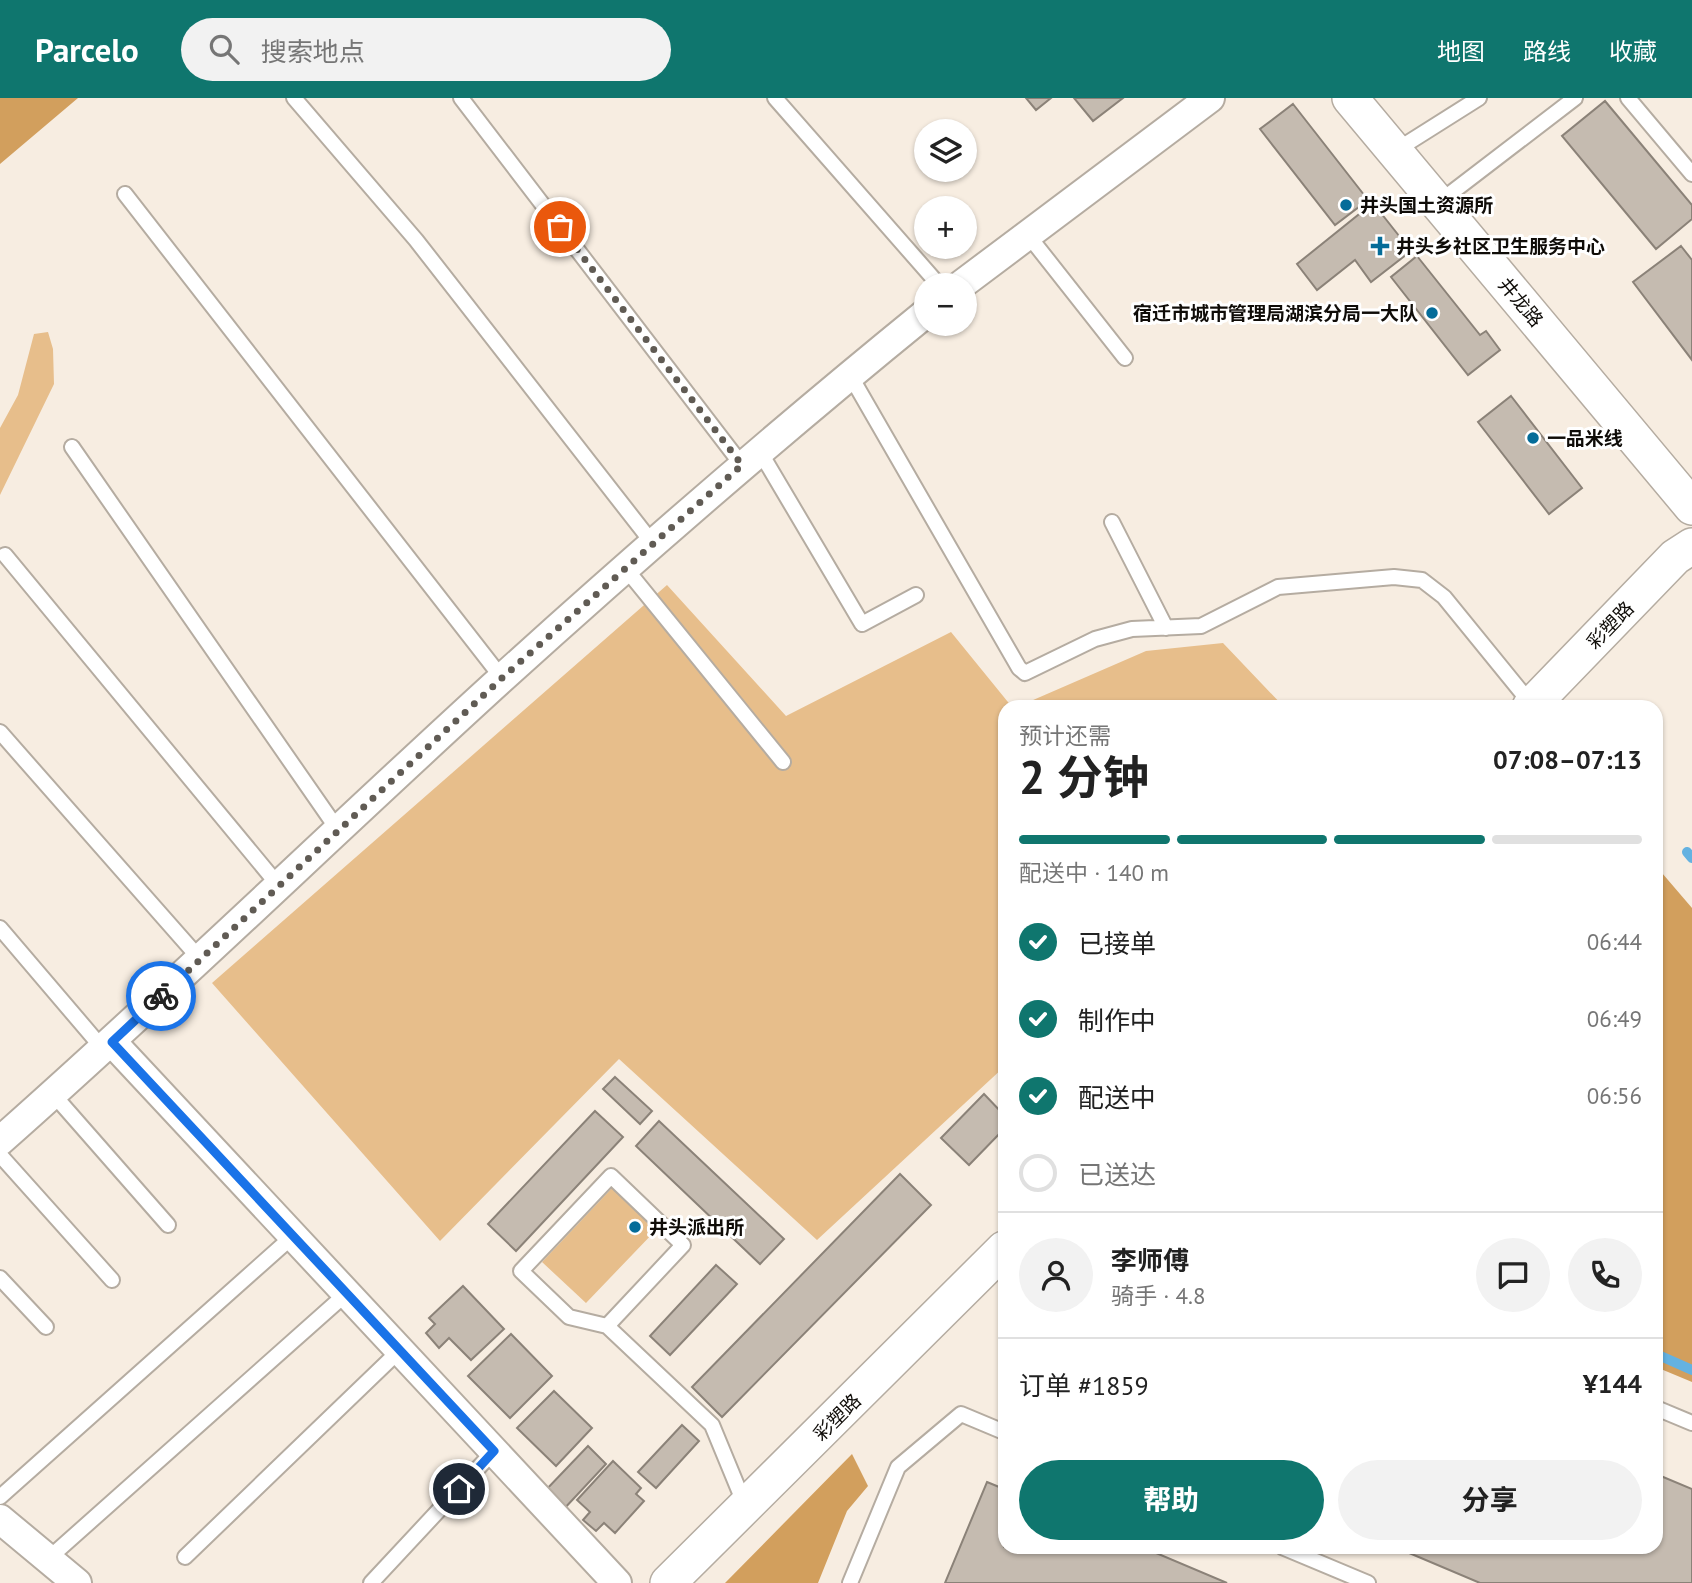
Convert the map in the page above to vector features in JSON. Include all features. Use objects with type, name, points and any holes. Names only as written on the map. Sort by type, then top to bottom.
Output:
[{"type":"street","points":[[977,273],[1210,98]]},
{"type":"street","name":"井龙路","points":[[1350,98],[1692,507]]},
{"type":"street","points":[[0,1141],[108,1046],[502,678],[750,457],[914,323]]},
{"type":"street","name":"彩塑路","points":[[1537,700],[1675,556],[1692,546]]},
{"type":"street","points":[[108,1046],[293,1236],[617,1583]]},
{"type":"street","name":"彩塑路","points":[[668,1583],[998,1256]]},
{"type":"street","points":[[0,1519],[77,1583]]},
{"type":"lane","points":[[294,98],[416,240],[654,545]]},
{"type":"lane","points":[[461,98],[750,457],[862,624],[916,595]]},
{"type":"lane","points":[[775,98],[928,273]]},
{"type":"lane","points":[[1395,151],[1479,98]]},
{"type":"lane","points":[[1438,203],[1575,98]]},
{"type":"lane","points":[[1628,98],[1692,174]]},
{"type":"lane","points":[[125,194],[502,678]]},
{"type":"lane","points":[[1028,234],[1125,358]]},
{"type":"lane","points":[[850,375],[1019,668],[1025,673],[1096,639],[1132,629],[1201,626],[1278,587],[1394,577],[1422,580],[1444,597],[1526,700]]},
{"type":"lane","points":[[72,447],[338,830]]},
{"type":"lane","points":[[1112,522],[1166,628]]},
{"type":"lane","points":[[5,555],[279,886]]},
{"type":"lane","points":[[626,569],[783,762]]},
{"type":"lane","points":[[0,732],[200,959]]},
{"type":"lane","points":[[0,928],[108,1046]]},
{"type":"lane","points":[[53,1094],[168,1225]]},
{"type":"lane","points":[[0,1155],[112,1280]]},
{"type":"lane","points":[[607,1326],[683,1245],[611,1175],[521,1271],[569,1317],[607,1326],[712,1425],[746,1506]]},
{"type":"lane","points":[[0,1497],[293,1236]]},
{"type":"lane","points":[[0,1278],[46,1327]]},
{"type":"lane","points":[[48,1559],[347,1293]]},
{"type":"lane","points":[[185,1557],[400,1350]]},
{"type":"lane","points":[[1663,1411],[1692,1423]]},
{"type":"lane","points":[[850,1583],[898,1467],[961,1414],[998,1429]]},
{"type":"lane","points":[[370,1583],[494,1451]]},
{"type":"lane","points":[[1299,1554],[1368,1583]]},
{"type":"shaded area","points":[[0,98],[78,98],[0,164]]},
{"type":"shaded area","points":[[48,332],[53,349],[54,384],[0,495],[0,428],[18,395],[34,334]]},
{"type":"shaded area","points":[[667,585],[786,716],[951,632],[1006,700],[998,700],[998,1073],[817,1240],[619,1059],[440,1241],[212,983]]},
{"type":"shaded area","points":[[1223,643],[1277,700],[1033,700],[1146,651]]},
{"type":"shaded area","points":[[1663,874],[1692,908],[1692,1382],[1663,1370]]},
{"type":"shaded area","points":[[612,1188],[656,1230],[586,1303],[542,1262]]},
{"type":"shaded area","points":[[852,1454],[868,1486],[847,1511],[818,1583],[725,1583]]},
{"type":"building","points":[[1026,98],[1051,98],[1036,110]]},
{"type":"building","points":[[1074,98],[1123,98],[1093,121]]},
{"type":"building","points":[[1605,101],[1692,205],[1692,219],[1656,249],[1562,136]]},
{"type":"building","points":[[1293,104],[1368,200],[1335,225],[1260,129]]},
{"type":"building","points":[[1373,203],[1411,251],[1371,282],[1355,260],[1317,290],[1297,264]]},
{"type":"building","points":[[1681,246],[1692,260],[1692,360],[1633,282]]},
{"type":"building","points":[[1417,256],[1480,335],[1486,331],[1500,350],[1468,375],[1391,277]]},
{"type":"building","points":[[1511,396],[1582,488],[1549,514],[1478,422]]},
{"type":"building","points":[[615,1077],[652,1111],[640,1124],[603,1089]]},
{"type":"building","points":[[984,1094],[998,1109],[998,1135],[969,1165],[941,1138]]},
{"type":"building","points":[[595,1111],[623,1137],[516,1251],[488,1224]]},
{"type":"building","points":[[659,1121],[784,1239],[760,1264],[636,1146]]},
{"type":"building","points":[[900,1174],[931,1205],[722,1417],[692,1387]]},
{"type":"building","points":[[716,1265],[737,1284],[670,1355],[650,1336]]},
{"type":"building","points":[[463,1286],[504,1329],[471,1360],[449,1338],[439,1348],[426,1333],[435,1324],[429,1318]]},
{"type":"building","points":[[511,1334],[552,1376],[510,1418],[468,1376]]},
{"type":"building","points":[[554,1391],[592,1428],[556,1466],[517,1428]]},
{"type":"building","points":[[682,1425],[699,1441],[656,1488],[638,1472]]},
{"type":"building","points":[[588,1446],[606,1464],[562,1511],[543,1493]]},
{"type":"building","points":[[613,1461],[641,1488],[636,1494],[644,1501],[615,1533],[604,1523],[596,1531],[583,1520],[590,1512],[577,1500]]},
{"type":"building","points":[[1663,1477],[1692,1489],[1692,1583],[1480,1583],[1412,1554],[1663,1554]]},
{"type":"building","points":[[987,1482],[998,1487],[998,1554],[1159,1554],[1227,1583],[945,1583]]},
{"type":"waterway","points":[[1687,852],[1692,858]]},
{"type":"waterway","points":[[1663,1357],[1692,1370]]},
{"type":"way so far","points":[[161,996],[502,678],[742,465],[560,227]]},
{"type":"place","name":"井头国土资源所","points":[[1346,205]]},
{"type":"place","name":"井头乡社区卫生服务中心","points":[[1380,246]]},
{"type":"place","name":"宿迁市城市管理局湖滨分局一大队","points":[[1432,313]]},
{"type":"place","name":"一品米线","points":[[1533,438]]},
{"type":"place","name":"井头派出所","points":[[635,1227]]},
{"type":"route","points":[[161,996],[112,1042],[494,1451],[459,1489]]}]
